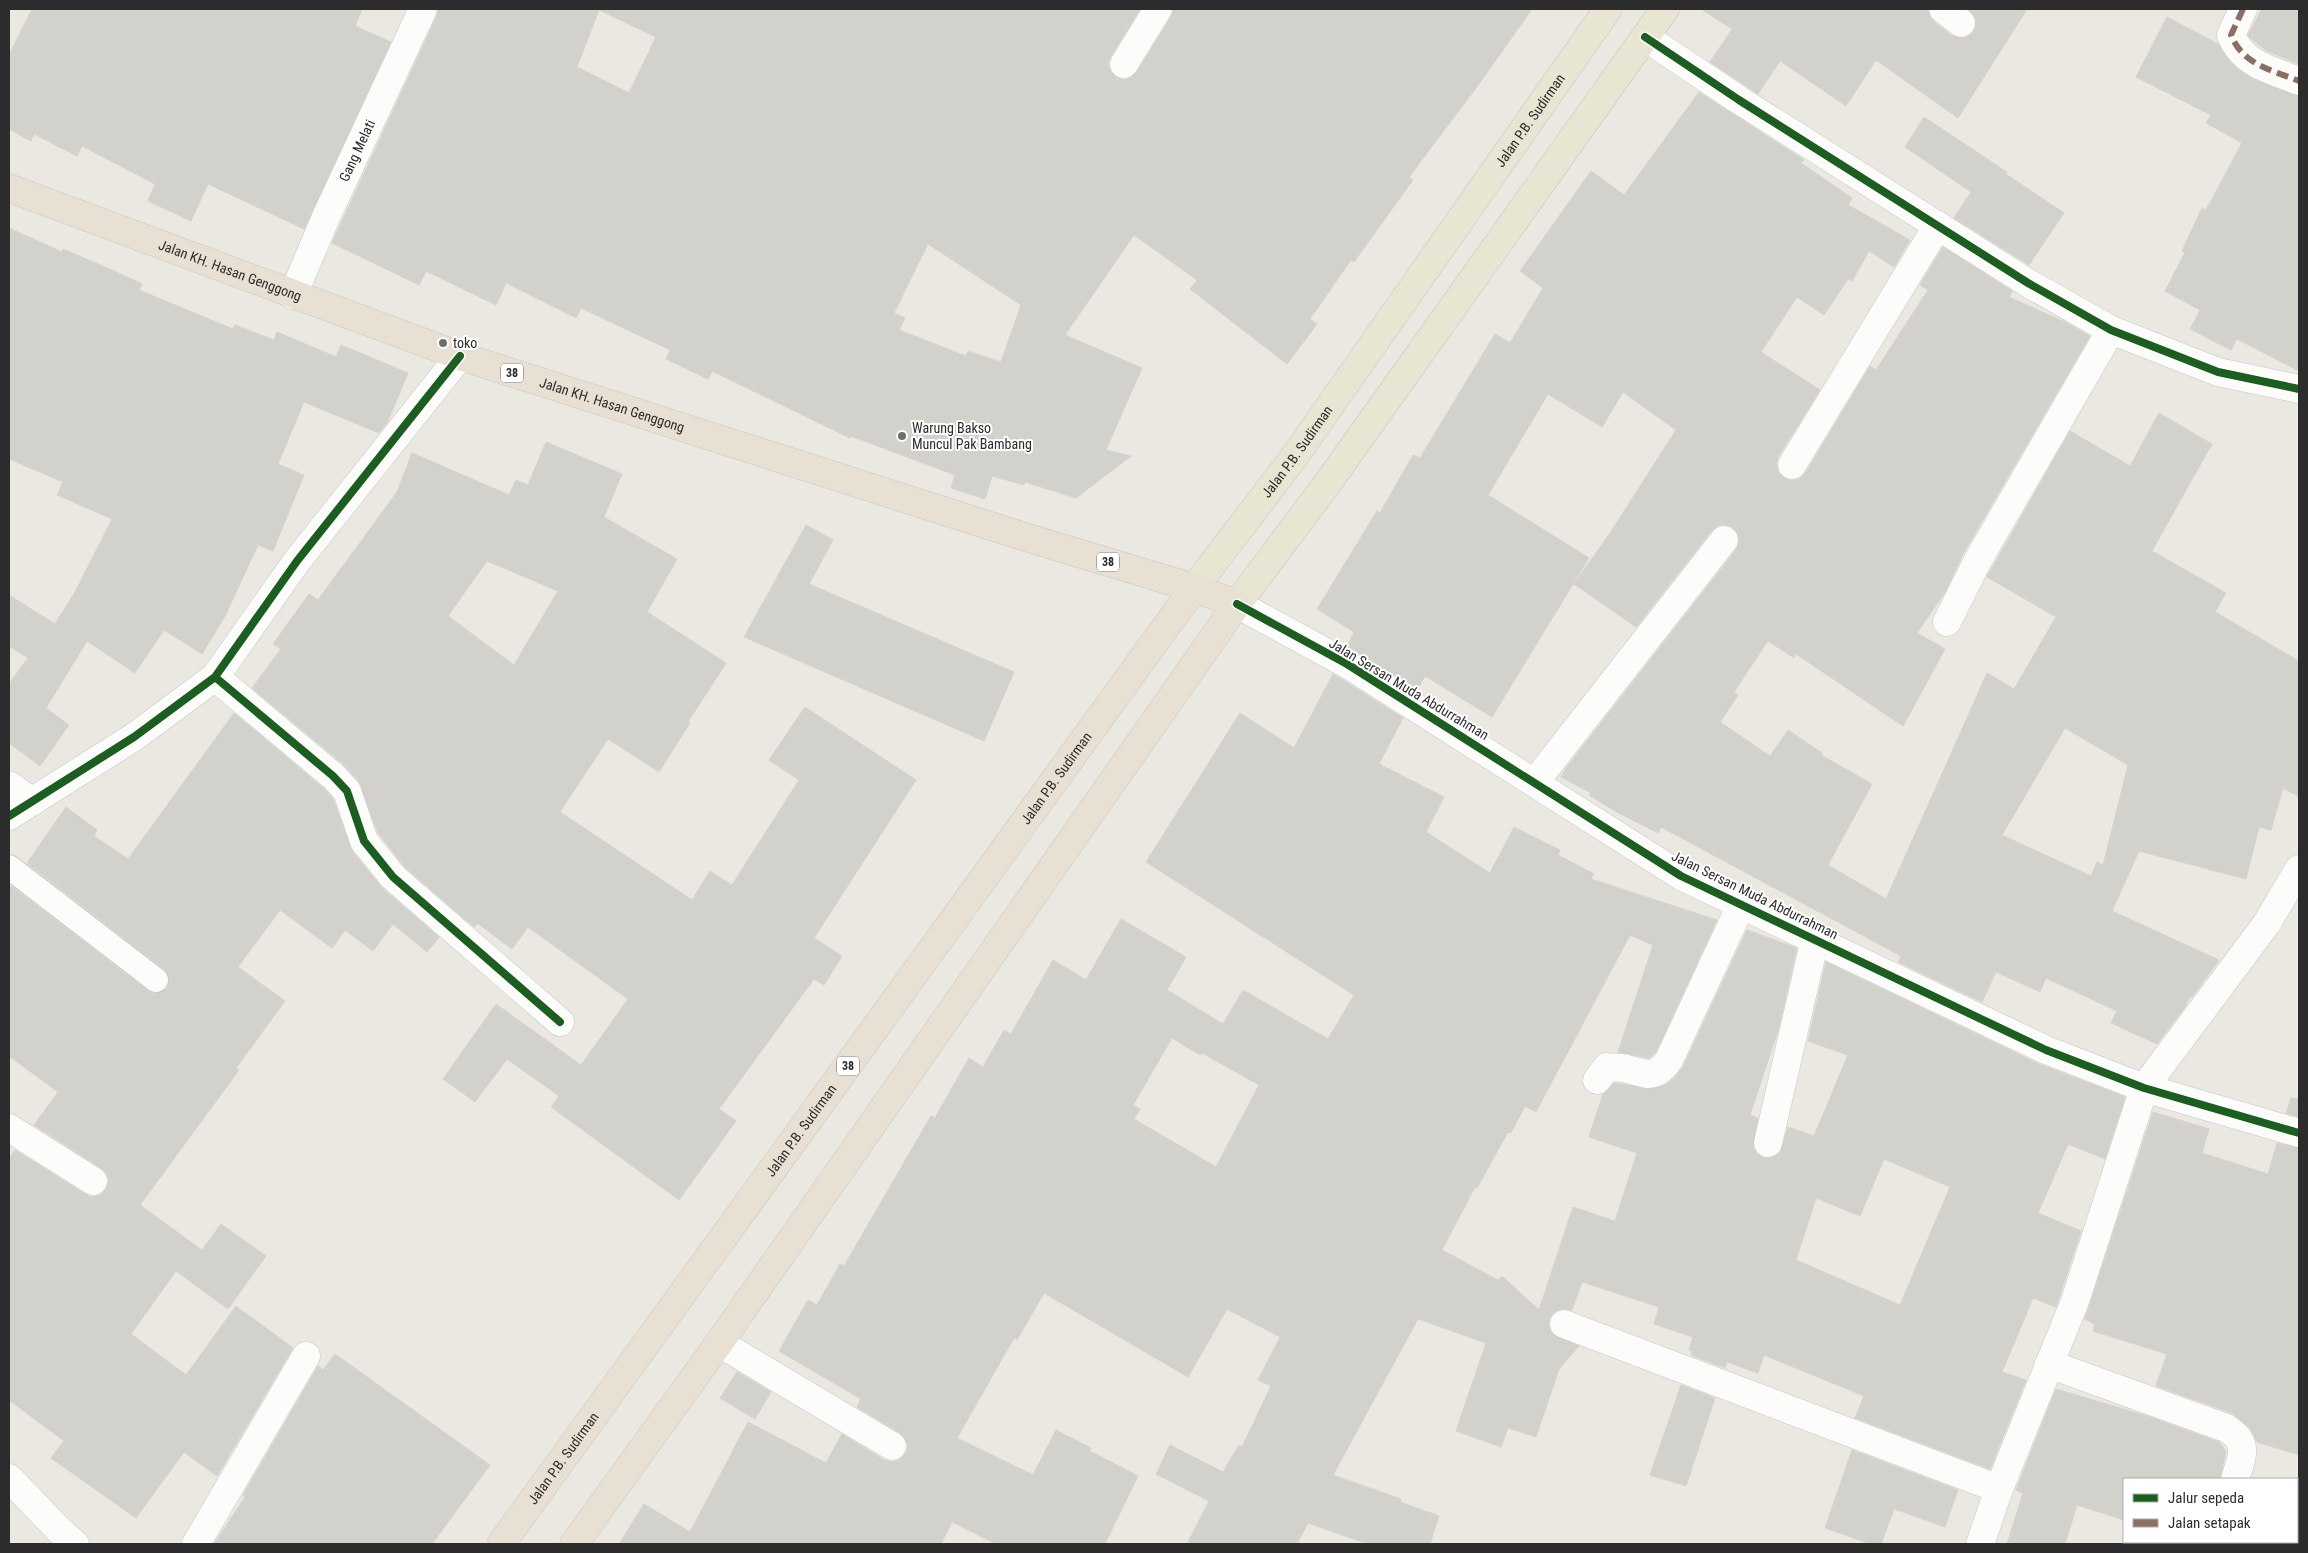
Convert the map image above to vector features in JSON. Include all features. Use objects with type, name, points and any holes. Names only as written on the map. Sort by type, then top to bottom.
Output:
[{"type":"highway","name":"Jalan KH. Hasan Genggong","points":[[9,188],[460,356],[1022,536],[1194,588]]},
{"type":"highway","name":"38","points":[[1194,588],[1236,604]]},
{"type":"highway","name":"Jalan P.B. Sudirman","points":[[501,1544],[1194,588]]},
{"type":"highway","points":[[574,1544],[718,1343],[1236,604]]},
{"type":"main road","points":[[1236,604],[1328,484],[1665,9]]},
{"type":"main road","name":"Jalan P.B. Sudirman","points":[[1194,588],[1292,460],[1599,12]]},
{"type":"street","name":"Gang Melati","points":[[294,295],[326,217],[422,9]]},
{"type":"street","points":[[1124,64],[1158,9]]},
{"type":"street","points":[[2243,9],[2236,20],[2231,35],[2236,48],[2247,60],[2299,81]]},
{"type":"street","points":[[1645,37],[1739,100],[2028,282],[2111,330],[2218,372],[2299,389]]},
{"type":"street","points":[[1792,465],[1938,225]]},
{"type":"street","points":[[1947,622],[1978,560],[2111,330]]},
{"type":"street","points":[[9,816],[134,737],[215,677],[297,561],[460,356]]},
{"type":"street","points":[[1535,782],[1724,540]]},
{"type":"street","name":"Jalan Sersan Muda Abdurrahman","points":[[1236,604],[1347,664],[1681,876],[2046,1050],[2144,1088],[2299,1133]]},
{"type":"street","points":[[215,677],[333,776],[347,790],[364,841],[393,877],[560,1022]]},
{"type":"street","points":[[9,785],[32,802]]},
{"type":"street","points":[[1980,1544],[1999,1490],[2075,1301],[2144,1088],[2267,923],[2299,869]]},
{"type":"street","points":[[1596,1080],[1607,1067],[1624,1068],[1650,1076],[1661,1071],[1669,1060],[1741,904]]},
{"type":"street","points":[[1768,1142],[1815,939]]},
{"type":"street","points":[[9,1128],[93,1181]]},
{"type":"street","points":[[1564,1324],[1999,1490]]},
{"type":"street","points":[[718,1343],[892,1446]]},
{"type":"street","points":[[196,1544],[306,1356]]},
{"type":"street","points":[[2049,1364],[2226,1428],[2236,1434],[2241,1440],[2242,1457],[2235,1478]]},
{"type":"street","points":[[9,1478],[59,1530],[76,1544]]},
{"type":"lane","points":[[9,867],[156,980]]},
{"type":"building","points":[[32,9],[362,9],[355,26],[391,42],[304,229],[208,184],[191,221],[148,201],[155,184],[82,146],[77,156],[34,134],[31,141],[9,129],[9,55]]},
{"type":"building","points":[[438,9],[1140,9],[1108,63],[1111,72],[1116,77],[1124,80],[1132,77],[1137,72],[1174,9],[1532,9],[1409,177],[1413,180],[1354,262],[1351,260],[1310,319],[1317,324],[1287,364],[1190,289],[1197,280],[1134,235],[1065,335],[1142,368],[1106,450],[1131,456],[1076,498],[1025,482],[1024,485],[992,476],[985,499],[951,488],[955,475],[851,436],[850,438],[712,371],[708,379],[666,359],[670,350],[581,308],[576,318],[506,283],[496,305],[426,271],[419,285],[332,243],[437,16]],"holes":[[[599,10],[656,37],[629,93],[577,67]],[[928,244],[1021,305],[1001,362],[968,351],[966,356],[899,330],[905,318],[894,313]]]},
{"type":"building","points":[[1701,9],[1928,9],[1933,21],[1951,35],[1959,38],[1967,37],[1973,33],[1976,26],[1975,17],[1968,9],[2027,9],[1958,118],[1876,60],[1846,106],[1780,61],[1758,94],[1710,62],[1732,29]]},
{"type":"building","points":[[2262,9],[2299,9],[2299,64],[2267,51],[2249,37],[2248,35]]},
{"type":"building","points":[[2167,17],[2218,44],[2231,63],[2251,78],[2299,96],[2299,371],[2237,339],[2231,350],[2190,329],[2200,310],[2165,291],[2185,252],[2182,251],[2202,208],[2206,210],[2242,143],[2206,123],[2211,115],[2136,77]]},
{"type":"building","points":[[1699,92],[1804,160],[1801,163],[1852,198],[1848,205],[1910,240],[1894,267],[1869,251],[1852,281],[1848,279],[1824,315],[1797,297],[1761,352],[1820,390],[1778,457],[1776,464],[1778,472],[1784,478],[1792,481],[1799,479],[1805,474],[1870,366],[1876,370],[1928,290],[1920,285],[1943,247],[2012,291],[2009,297],[2065,322],[2090,336],[1964,552],[1945,592],[1917,633],[1945,649],[1903,726],[1796,654],[1794,658],[1768,641],[1734,692],[1738,695],[1720,722],[1770,756],[1788,730],[1822,753],[1821,755],[1872,784],[1828,865],[1886,899],[1987,673],[2014,689],[2056,617],[1987,577],[2070,431],[2130,466],[2159,413],[2212,444],[2152,551],[2226,593],[2215,612],[2299,661],[2299,797],[2283,788],[2271,830],[2259,827],[2246,879],[2139,851],[2112,911],[2219,960],[2192,997],[2190,996],[2185,1007],[2157,1044],[2111,1023],[2117,1011],[2046,978],[2040,992],[1996,972],[1982,1002],[1898,962],[1901,956],[1661,827],[1658,833],[1615,811],[1589,795],[1591,793],[1561,777],[1566,768],[1736,550],[1739,543],[1738,534],[1733,527],[1719,525],[1712,530],[1636,627],[1574,584],[1610,533],[1676,430],[1623,392],[1602,427],[1548,394],[1488,495],[1589,558],[1492,717],[1425,676],[1417,690],[1347,646],[1354,632],[1317,609],[1377,511],[1380,513],[1413,455],[1420,458],[1495,334],[1510,343],[1543,288],[1520,271],[1591,171],[1624,195]],"holes":[[[2065,728],[2128,765],[2103,865],[2097,862],[2091,876],[2002,835]]]},
{"type":"building","points":[[1924,117],[2007,172],[2006,174],[2064,213],[2029,265],[1954,218],[1971,192],[1905,147]]},
{"type":"building","points":[[9,228],[62,252],[63,249],[112,270],[142,284],[139,290],[233,329],[235,325],[274,340],[277,332],[336,357],[341,345],[408,373],[387,423],[379,433],[304,402],[278,464],[304,475],[273,551],[258,545],[225,616],[202,654],[164,630],[135,673],[87,641],[46,708],[69,725],[40,766],[9,743],[9,684],[28,658],[9,646],[9,595],[55,624],[75,592],[112,519],[57,495],[63,482],[9,459]]},
{"type":"building","points":[[546,442],[622,474],[604,517],[677,559],[647,612],[726,663],[659,772],[608,739],[560,812],[692,900],[710,871],[732,885],[799,780],[769,760],[805,707],[916,780],[814,938],[842,956],[824,985],[814,979],[719,1109],[736,1121],[679,1200],[551,1107],[559,1096],[507,1059],[475,1102],[443,1079],[496,1004],[581,1065],[628,999],[528,927],[512,949],[477,923],[475,927],[469,923],[404,866],[378,833],[358,780],[343,764],[252,688],[281,649],[273,644],[309,594],[318,600],[397,492],[412,453],[509,495],[516,480],[528,485]],"holes":[[[487,561],[558,591],[514,665],[448,616]]]},
{"type":"building","points":[[806,525],[833,540],[809,584],[1014,672],[984,741],[744,637]]},
{"type":"building","points":[[1333,674],[1403,718],[1379,764],[1444,797],[1426,832],[1490,873],[1514,827],[1560,850],[1558,855],[1594,874],[1591,879],[1717,920],[1656,1052],[1649,1058],[1618,1052],[1653,945],[1630,935],[1536,1112],[1525,1106],[1511,1133],[1508,1132],[1477,1188],[1475,1187],[1442,1250],[1498,1280],[1502,1276],[1539,1310],[1573,1207],[1615,1221],[1637,1153],[1589,1137],[1603,1094],[1614,1083],[1653,1089],[1667,1084],[1676,1076],[1683,1067],[1747,930],[1797,948],[1778,1031],[1750,1115],[1758,1118],[1753,1147],[1757,1154],[1764,1158],[1772,1158],[1780,1153],[1788,1127],[1814,1136],[1848,1055],[1808,1041],[1826,962],[2039,1064],[2125,1097],[2105,1159],[2068,1144],[2038,1213],[2081,1231],[2056,1307],[2033,1298],[2002,1372],[2026,1380],[1990,1469],[1855,1418],[1864,1396],[1764,1355],[1758,1373],[1727,1362],[1725,1368],[1691,1355],[1692,1351],[1689,1350],[1693,1337],[1654,1324],[1659,1307],[1582,1282],[1572,1310],[1561,1309],[1554,1312],[1549,1319],[1549,1327],[1552,1334],[1579,1346],[1559,1369],[1536,1437],[1508,1428],[1501,1447],[1456,1431],[1486,1343],[1418,1319],[1333,1475],[1401,1499],[1400,1502],[1439,1516],[1430,1544],[1368,1544],[1308,1523],[1297,1544],[1187,1544],[1209,1501],[1156,1474],[1170,1445],[1223,1472],[1239,1445],[1242,1447],[1271,1386],[1258,1380],[1280,1337],[1227,1309],[1188,1377],[1044,1293],[1017,1340],[1014,1338],[957,1438],[1033,1475],[1056,1430],[1091,1448],[1090,1451],[1138,1476],[1105,1544],[996,1544],[952,1522],[941,1544],[619,1544],[644,1504],[690,1532],[748,1422],[826,1463],[842,1434],[884,1460],[892,1462],[899,1460],[905,1454],[908,1447],[905,1438],[857,1407],[861,1399],[779,1351],[808,1300],[817,1305],[840,1264],[844,1266],[931,1116],[935,1118],[969,1058],[983,1067],[1004,1030],[1011,1034],[1053,960],[1086,980],[1121,919],[1186,957],[1167,990],[1223,1024],[1243,990],[1328,1039],[1354,995],[1146,862],[1240,713],[1294,748]],"holes":[[[1172,1038],[1200,1055],[1202,1053],[1259,1085],[1216,1167],[1134,1119],[1140,1109],[1133,1105]],[[1884,1159],[1950,1187],[1900,1305],[1796,1260],[1816,1198],[1860,1216]]]},
{"type":"building","points":[[234,713],[322,787],[333,799],[352,851],[383,889],[439,937],[427,952],[393,924],[373,951],[345,930],[332,948],[280,910],[238,967],[285,1001],[236,1068],[239,1070],[140,1205],[202,1250],[221,1224],[266,1256],[228,1309],[176,1271],[131,1334],[186,1375],[236,1306],[293,1348],[217,1476],[184,1452],[136,1518],[51,1458],[64,1441],[9,1400],[9,1159],[15,1150],[92,1197],[101,1195],[109,1181],[107,1173],[101,1168],[34,1125],[58,1092],[9,1056],[9,889],[11,886],[148,991],[155,994],[167,989],[170,981],[164,969],[27,863],[66,807],[97,830],[94,836],[128,859]]},
{"type":"building","points":[[2291,1098],[2299,1099],[2299,1117],[2286,1113]]},
{"type":"building","points":[[2153,1112],[2209,1129],[2202,1153],[2268,1174],[2277,1143],[2299,1148],[2299,1455],[2257,1442],[2250,1428],[2232,1413],[2156,1386],[2167,1354],[2093,1331],[2095,1324],[2085,1319]]},
{"type":"building","points":[[335,1354],[490,1465],[432,1544],[214,1544],[245,1497],[243,1495],[318,1366],[323,1370]]},
{"type":"building","points":[[737,1372],[771,1392],[755,1419],[720,1398]]},
{"type":"building","points":[[1681,1385],[1715,1398],[1686,1486],[1650,1475]]},
{"type":"building","points":[[2056,1389],[2147,1416],[2219,1442],[2226,1451],[2220,1478],[2123,1478],[2123,1520],[2077,1505],[2065,1544],[2007,1544],[2023,1493],[2016,1490]]},
{"type":"building","points":[[1852,1450],[1958,1490],[1945,1527],[1894,1509],[1881,1544],[1871,1544],[1825,1528]]},
{"type":"marked path","points":[[2243,9],[2231,35],[2236,45],[2259,65],[2299,81]]},
{"type":"cycle path","points":[[1645,37],[1739,100],[2028,283],[2111,330],[2218,372],[2299,389]]},
{"type":"cycle path","points":[[9,816],[134,737],[215,677],[297,561],[460,356]]},
{"type":"cycle path","points":[[1237,604],[1347,664],[1681,876],[2046,1050],[2144,1088],[2299,1133]]},
{"type":"cycle path","points":[[215,677],[333,776],[347,791],[364,841],[393,877],[560,1022]]},
{"type":"place","name":"toko","points":[[443,343]]},
{"type":"place","name":"Warung Bakso Muncul Pak Bambang","points":[[902,436]]}]
